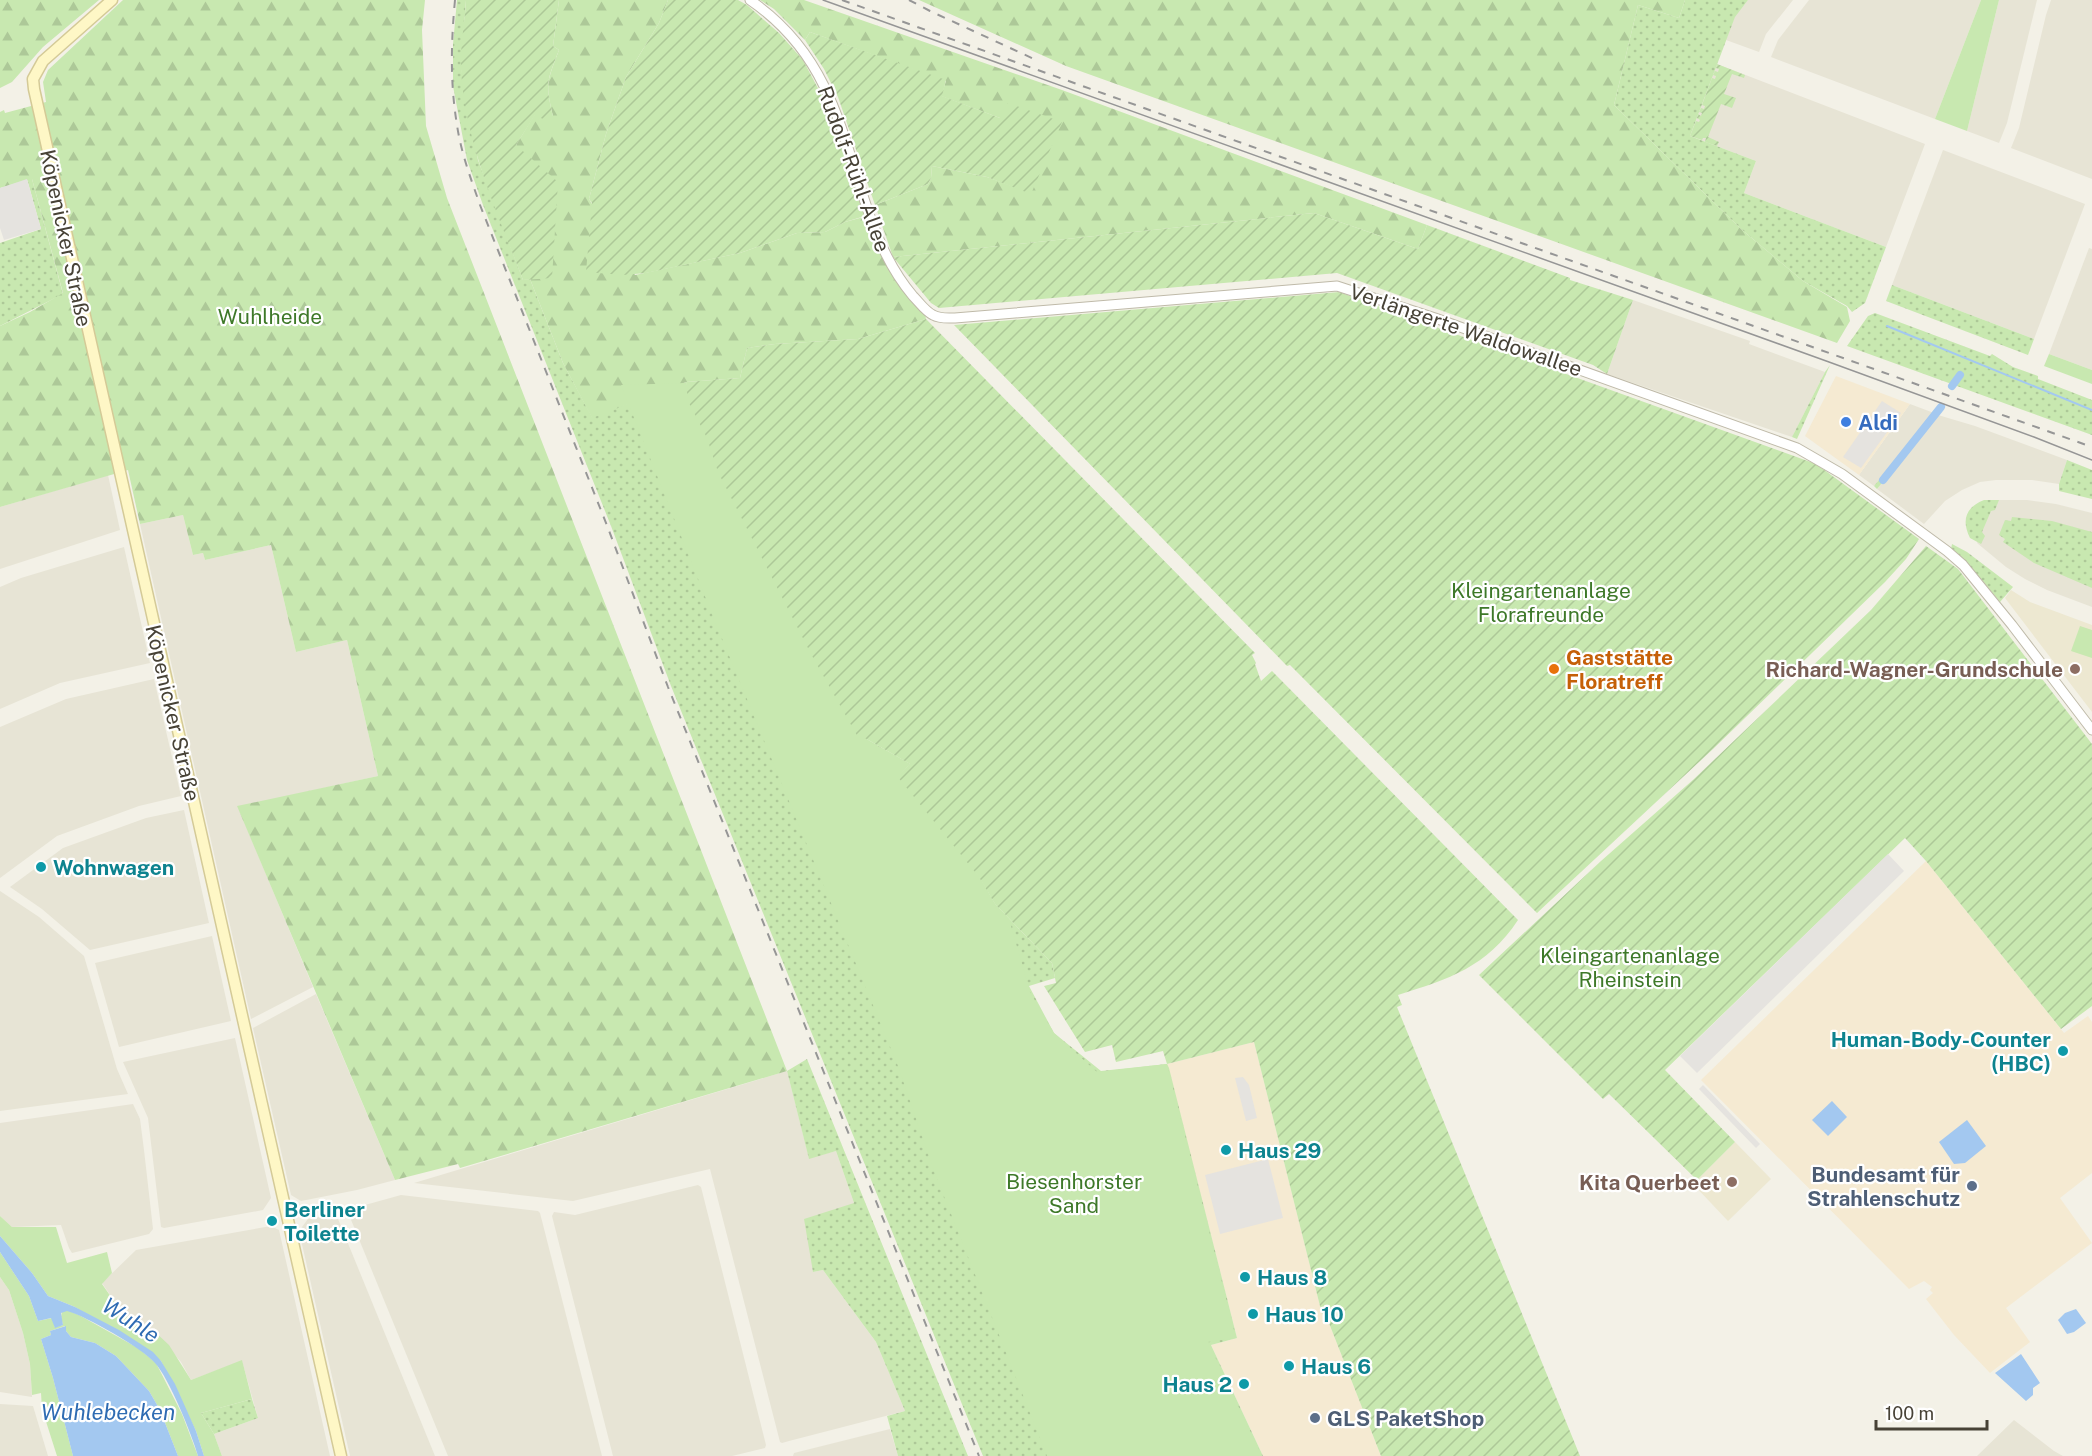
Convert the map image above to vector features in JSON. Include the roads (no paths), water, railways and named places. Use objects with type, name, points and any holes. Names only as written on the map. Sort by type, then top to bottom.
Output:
[{"type":"main road","name":"Köpenicker Straße","points":[[112,0],[43,61],[33,78],[34,89],[341,1456]]},
{"type":"street","name":"Rudolf-Rühl-Allee","points":[[750,0],[784,28],[800,46],[816,70],[832,102],[885,255],[904,284],[931,314]]},
{"type":"street","name":"Verlängerte Waldowallee","points":[[931,314],[945,318],[1324,286],[1345,287],[1608,379],[1797,448],[1842,474],[1956,558],[1985,590],[2092,730]]},
{"type":"water","points":[[1832,1101],[1847,1117],[1828,1136],[1812,1120]]},
{"type":"water","points":[[1967,1120],[1986,1146],[1965,1163],[1954,1164],[1939,1142]]},
{"type":"water","points":[[0,1236],[32,1273],[48,1296],[119,1330],[153,1352],[175,1384],[196,1431],[204,1456],[198,1456],[173,1393],[161,1370],[148,1357],[113,1333],[67,1311],[61,1313],[63,1325],[55,1328],[51,1318],[38,1321],[29,1296],[0,1252]]},
{"type":"water","points":[[2076,1309],[2086,1323],[2067,1334],[2058,1320],[2065,1313]]},
{"type":"water","name":"Wuhlebecken","points":[[66,1326],[66,1331],[71,1337],[95,1343],[116,1356],[149,1391],[160,1410],[178,1456],[73,1456],[41,1339],[51,1335],[50,1331]]},
{"type":"water","points":[[2021,1354],[2040,1383],[2033,1388],[2033,1395],[2026,1401],[1995,1373]]},
{"type":"waterway","points":[[1887,326],[2092,410]]},
{"type":"waterway","points":[[1952,386],[1960,375]]},
{"type":"waterway","points":[[1883,480],[1941,407]]},
{"type":"tram line","points":[[823,0],[1829,362],[2092,460]]},
{"type":"railway","points":[[455,0],[453,94],[464,156],[480,205],[608,528],[668,687],[979,1456]]},
{"type":"railway","points":[[842,0],[2092,447]]},
{"type":"railway","points":[[909,0],[1034,59]]},
{"type":"place","name":"Aldi","points":[[1846,422]]},
{"type":"place","name":"Gaststätte Floratreff","points":[[1554,669]]},
{"type":"place","name":"Richard-Wagner-Grundschule","points":[[2075,669]]},
{"type":"place","name":"Wohnwagen","points":[[41,867]]},
{"type":"place","name":"Human-Body-Counter (HBC)","points":[[2063,1051]]},
{"type":"place","name":"Haus 29","points":[[1226,1150]]},
{"type":"place","name":"Kita Querbeet","points":[[1732,1182]]},
{"type":"place","name":"Bundesamt für Strahlenschutz","points":[[1972,1186]]},
{"type":"place","name":"Berliner Toilette","points":[[272,1221]]},
{"type":"place","name":"Haus 8","points":[[1245,1277]]},
{"type":"place","name":"Haus 10","points":[[1253,1314]]},
{"type":"place","name":"Haus 6","points":[[1289,1366]]},
{"type":"place","name":"Haus 2","points":[[1244,1384]]},
{"type":"place","name":"GLS PaketShop","points":[[1315,1418]]},
{"type":"park label","name":"Wuhlheide","points":[[270,316]]},
{"type":"park label","name":"Kleingartenanlage Florafreunde","points":[[1541,602]]},
{"type":"park label","name":"Kleingartenanlage Rheinstein","points":[[1630,967]]},
{"type":"park label","name":"Biesenhorster Sand","points":[[1074,1193]]},
{"type":"water label","name":"Wuhle","points":[[131,1320]]}]
